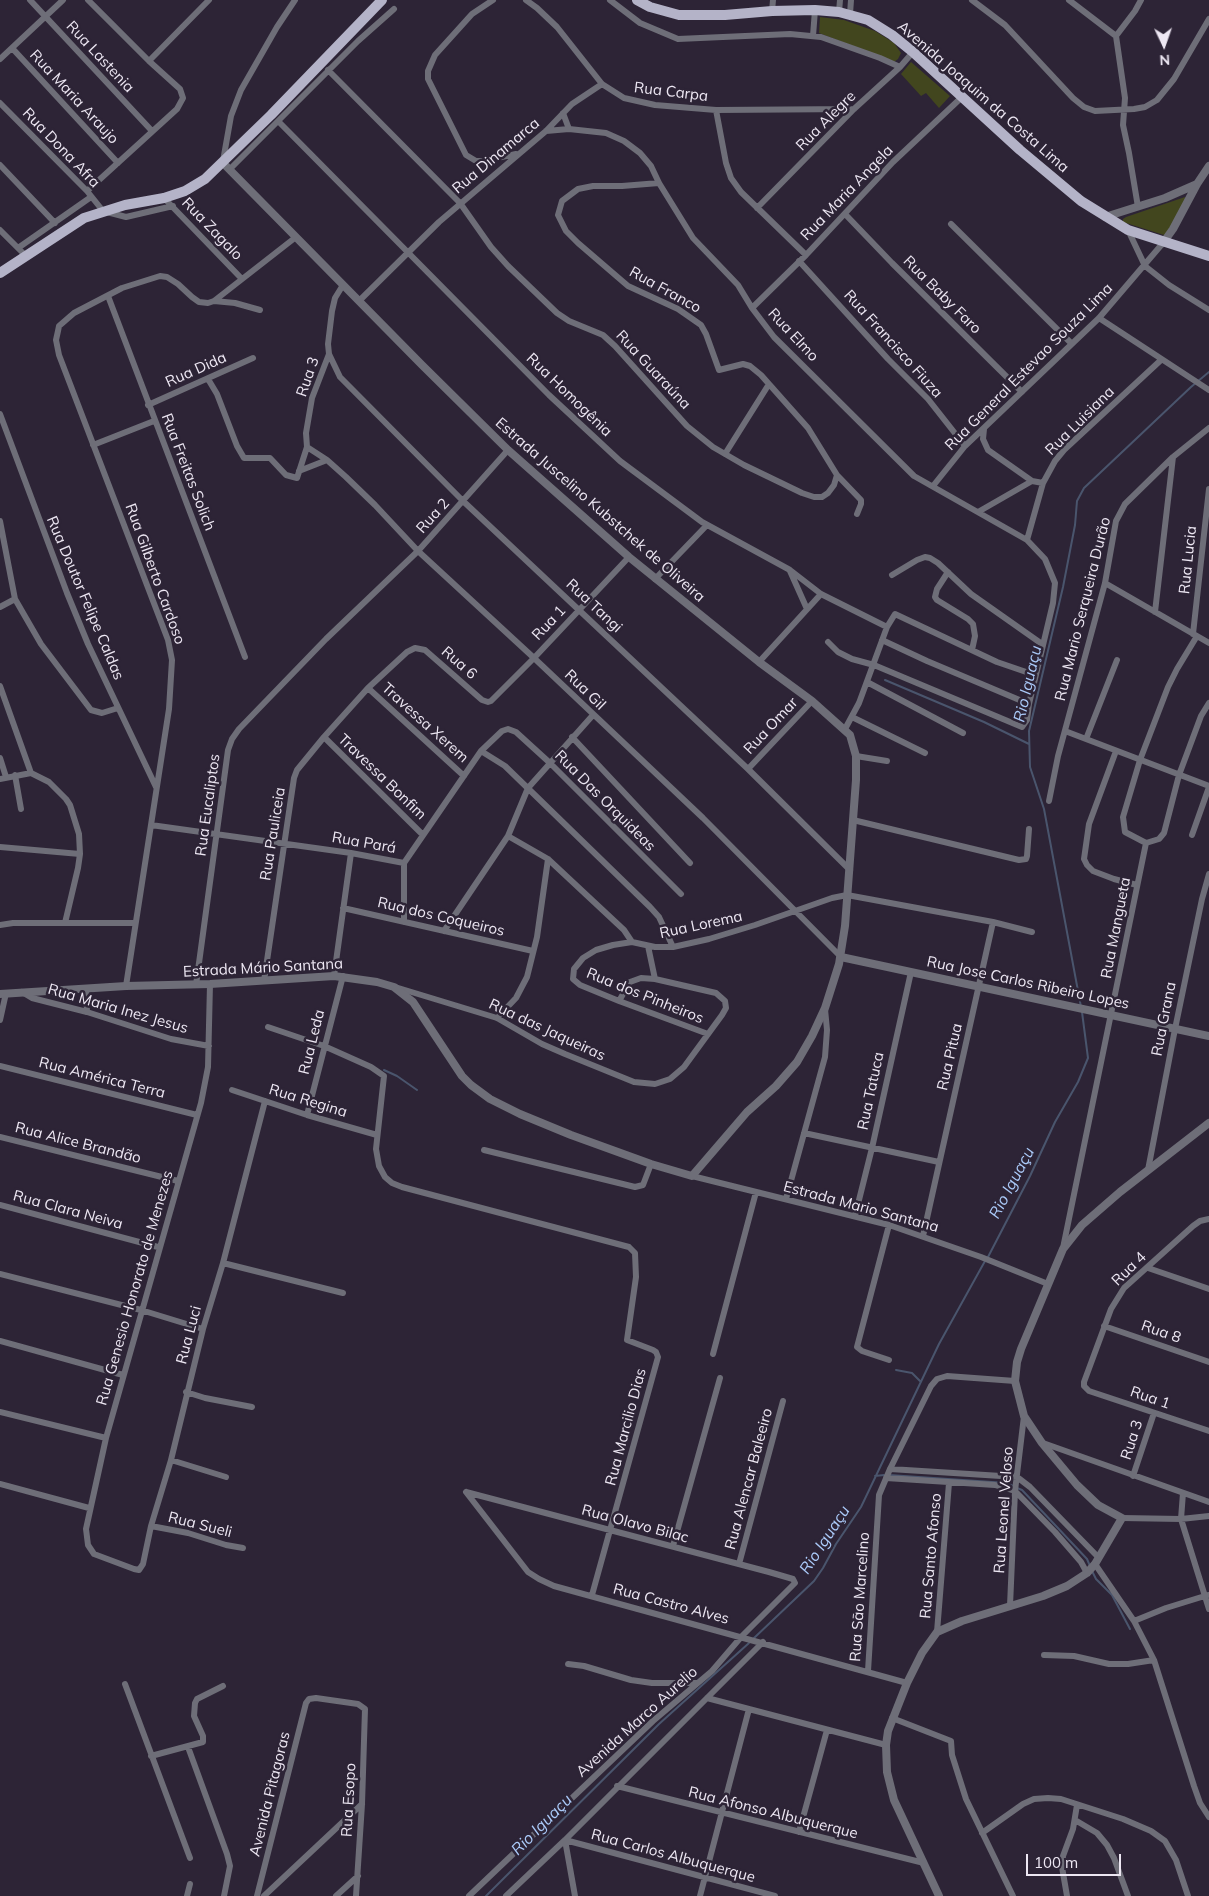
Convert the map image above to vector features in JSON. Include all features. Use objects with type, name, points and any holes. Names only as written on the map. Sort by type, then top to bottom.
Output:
[{"type":"main road","points":[[0,273],[84,218],[125,205],[164,198],[185,191],[226,166],[271,115],[382,0]]},
{"type":"main road","name":"Avenida Joaquim da Costa Lima","points":[[637,0],[650,7],[679,14],[725,15],[773,5],[850,14],[876,25],[913,52],[1073,195],[1128,230],[1163,243],[1209,256]]},
{"type":"street","name":"Rua Lastenia","points":[[30,0],[152,131]]},
{"type":"street","points":[[0,59],[64,0]]},
{"type":"street","points":[[87,191],[178,109],[183,98],[180,89],[88,0]]},
{"type":"street","points":[[226,166],[231,116],[241,90],[277,27],[295,0]]},
{"type":"street","points":[[493,0],[472,14],[435,55],[428,71],[428,79],[466,155],[476,161],[482,161],[518,154]]},
{"type":"street","name":"Rua Carpa","points":[[526,0],[557,27],[602,84],[624,98],[636,102],[716,110],[854,109]]},
{"type":"street","points":[[610,0],[640,24],[678,39],[790,34],[813,36],[841,43],[900,68]]},
{"type":"street","points":[[839,12],[840,0]]},
{"type":"street","points":[[850,14],[851,0]]},
{"type":"street","points":[[972,0],[1005,25],[1057,82],[1084,107],[1095,111],[1123,111],[1145,106],[1157,100],[1174,79],[1209,19]]},
{"type":"street","points":[[1069,0],[1116,36]]},
{"type":"street","points":[[1138,206],[1123,125],[1124,98],[1116,36],[1135,11],[1140,0]]},
{"type":"street","points":[[149,61],[207,1]]},
{"type":"street","points":[[226,166],[279,122],[328,70],[394,9]]},
{"type":"street","points":[[813,36],[815,10]]},
{"type":"street","points":[[348,34],[358,41]]},
{"type":"street","name":"Rua Maria Araujo","points":[[12,48],[118,163]]},
{"type":"street","name":"Rua Alegre","points":[[757,208],[854,109],[900,68],[913,52]]},
{"type":"street","name":"Rua Guaraúna","points":[[328,70],[460,203],[491,247],[508,266],[557,313],[569,321],[603,336],[644,377],[687,426],[725,454],[802,493],[814,497],[822,497],[828,493],[834,485],[837,475]]},
{"type":"street","name":"Rua Dinamarca","points":[[359,301],[408,251],[460,203],[546,131],[563,113],[588,92],[602,84]]},
{"type":"street","name":"Rua Maria Angela","points":[[752,308],[806,255],[893,162],[962,97]]},
{"type":"street","name":"Rua Dona Afra","points":[[0,103],[87,191],[103,211]]},
{"type":"street","points":[[716,110],[726,163],[731,178],[741,192],[806,255]]},
{"type":"street","points":[[563,113],[569,129]]},
{"type":"street","name":"Rua Homogênia","points":[[279,122],[549,395],[620,461],[707,526],[790,570],[821,594],[887,627]]},
{"type":"street","name":"Rua Elmo","points":[[546,131],[569,129],[606,133],[624,141],[640,152],[651,166],[659,183],[693,238],[738,285],[752,308],[774,337],[907,469],[922,481],[1028,540],[1045,559],[1055,583],[1053,603],[1035,675],[1027,720],[1024,726],[1020,727],[874,665]]},
{"type":"street","points":[[0,165],[55,223]]},
{"type":"street","name":"Estrada Juscelino Kubstchek de Oliveira","points":[[226,166],[508,450],[629,558],[759,662],[812,700],[845,729],[853,743],[856,756],[856,780],[850,870],[841,957],[824,1008],[812,1036],[797,1062],[776,1086],[747,1112],[692,1176]]},
{"type":"street","points":[[1163,243],[1209,166]]},
{"type":"street","name":"Rua Franco","points":[[659,183],[593,186],[578,189],[562,201],[558,215],[566,231],[628,286],[678,309],[701,325],[719,370],[722,371],[743,364],[750,366],[769,384],[808,428],[837,475],[861,500],[856,514]]},
{"type":"street","points":[[1105,217],[1165,198],[1197,184]]},
{"type":"street","points":[[18,248],[91,197]]},
{"type":"street","name":"Rua Zagalo","points":[[164,198],[241,278]]},
{"type":"street","points":[[103,211],[126,217],[173,206]]},
{"type":"street","name":"Rua Baby Faro","points":[[845,214],[1022,392]]},
{"type":"street","points":[[951,224],[1072,344]]},
{"type":"street","points":[[0,230],[26,256]]},
{"type":"street","points":[[1128,230],[1145,266],[1169,285],[1209,310]]},
{"type":"street","points":[[214,301],[241,278],[296,237]]},
{"type":"street","name":"Rua General Estevao Souza Lima","points":[[933,486],[965,446],[1099,318],[1163,243]]},
{"type":"street","name":"Rua Francisco Fiuza","points":[[799,261],[888,359],[928,399],[965,446]]},
{"type":"street","name":"Rua Gilberto Cardoso","points":[[126,986],[171,684],[172,660],[168,640],[59,355],[56,340],[59,326],[74,313],[122,288],[160,276],[167,277],[178,284],[192,298],[200,302],[208,303],[214,301]]},
{"type":"street","name":"Rua 3","points":[[208,379],[224,409],[240,453],[244,458],[270,458],[286,475],[297,478],[307,447],[306,433],[312,398],[329,354],[328,344],[335,298],[343,285]]},
{"type":"street","name":"Rua Freitas Solich","points":[[108,296],[245,657]]},
{"type":"street","points":[[214,301],[260,310]]},
{"type":"street","points":[[1099,318],[1209,390]]},
{"type":"street","name":"Rua Tangi","points":[[329,354],[340,377],[463,501],[748,769],[850,870]]},
{"type":"street","name":"Rua Dida","points":[[148,404],[253,358]]},
{"type":"street","name":"Rua Luisiana","points":[[1028,540],[1043,483],[1064,450],[1161,360]]},
{"type":"street","points":[[725,454],[769,384]]},
{"type":"street","name":"Rua Doutor Felipe Caldas","points":[[0,414],[51,555],[88,644],[156,788]]},
{"type":"street","points":[[93,445],[154,421]]},
{"type":"street","name":"Rua Mario Serqueira Durão","points":[[1049,801],[1058,756],[1105,583],[1116,520],[1125,504],[1173,457],[1209,428]]},
{"type":"street","points":[[984,429],[983,440],[988,450],[1032,481],[1043,483]]},
{"type":"street","name":"Rua Gil","points":[[307,447],[327,460],[375,505],[418,551],[703,818],[841,957]]},
{"type":"street","name":"Rua 2","points":[[372,594],[418,551],[508,450]]},
{"type":"street","points":[[1155,612],[1173,457]]},
{"type":"street","points":[[299,471],[327,460]]},
{"type":"street","points":[[978,512],[1032,481]]},
{"type":"street","name":"Rua Lucia","points":[[1195,635],[1209,489]]},
{"type":"street","points":[[0,521],[15,599],[41,644],[91,710],[102,712],[118,708]]},
{"type":"street","points":[[655,579],[707,526]]},
{"type":"street","points":[[892,575],[917,560],[926,557],[938,563],[971,594],[1042,644]]},
{"type":"street","name":"Rua 1","points":[[486,702],[491,701],[534,658],[629,558]]},
{"type":"street","points":[[790,570],[807,609]]},
{"type":"street","points":[[948,572],[937,589],[936,597],[937,600],[973,624],[976,636],[972,650]]},
{"type":"street","points":[[1105,583],[1209,643]]},
{"type":"street","name":"Rua Eucaliptos","points":[[196,985],[228,750],[232,739],[239,728],[372,594]]},
{"type":"street","points":[[759,662],[821,594]]},
{"type":"street","points":[[0,608],[15,599]]},
{"type":"street","points":[[845,729],[852,718],[867,682],[892,616],[897,615],[997,662],[1035,675]]},
{"type":"street","points":[[1195,635],[1171,681],[1140,760],[1124,817],[1125,832],[1146,843],[1159,839],[1164,833],[1179,774],[1201,716],[1209,703]]},
{"type":"street","points":[[882,640],[1029,704]]},
{"type":"street","points":[[828,642],[846,656],[874,665]]},
{"type":"street","name":"Rua Pauliceia","points":[[264,981],[294,778],[297,770],[368,688],[407,652],[415,648]]},
{"type":"street","name":"Rua 6","points":[[415,648],[425,650],[486,702]]},
{"type":"street","points":[[1086,739],[1117,660]]},
{"type":"street","points":[[867,682],[964,733]]},
{"type":"street","points":[[0,686],[32,774]]},
{"type":"street","name":"Travessa Xerem","points":[[368,688],[464,776]]},
{"type":"street","name":"Rua Omar","points":[[748,769],[812,700]]},
{"type":"street","points":[[444,931],[508,836],[528,788],[593,715]]},
{"type":"street","points":[[852,718],[925,753]]},
{"type":"street","name":"Rua Pará","points":[[151,825],[352,852],[404,863],[481,751],[502,731],[508,729]]},
{"type":"street","name":"Rua Das Orquideas","points":[[508,729],[516,732],[550,763],[682,894]]},
{"type":"street","points":[[1065,731],[1209,786],[1192,834]]},
{"type":"street","name":"Travessa Bonfim","points":[[324,737],[423,835]]},
{"type":"street","points":[[572,737],[690,863]]},
{"type":"street","points":[[481,751],[505,766],[659,917],[673,947]]},
{"type":"street","points":[[1116,751],[1089,824],[1084,858],[1092,871],[1137,885]]},
{"type":"street","points":[[856,756],[887,760]]},
{"type":"street","points":[[0,758],[3,778],[32,774],[49,782],[70,806],[79,834],[80,854],[65,923]]},
{"type":"street","points":[[15,775],[21,809]]},
{"type":"street","points":[[853,820],[1019,860],[1026,859],[1027,856],[1029,829]]},
{"type":"street","points":[[508,836],[548,858],[624,930],[632,942]]},
{"type":"street","name":"Rua Mangueta","points":[[1063,1249],[1146,843]]},
{"type":"street","points":[[0,847],[80,854]]},
{"type":"street","points":[[334,976],[352,852]]},
{"type":"street","points":[[496,1018],[516,998],[527,978],[548,858]]},
{"type":"street","points":[[404,863],[404,922]]},
{"type":"street","name":"Rua Grana","points":[[1148,1170],[1175,1029],[1209,874]]},
{"type":"street","points":[[847,895],[993,922],[1032,932]]},
{"type":"street","name":"Rua Lorema","points":[[573,979],[574,969],[583,958],[596,950],[632,942],[648,946],[673,947],[709,939],[796,912],[832,898],[847,895]]},
{"type":"street","name":"Rua dos Coqueiros","points":[[344,908],[533,951]]},
{"type":"street","name":"Rua Pitua","points":[[923,1236],[993,922]]},
{"type":"street","points":[[0,924],[135,924]]},
{"type":"street","points":[[618,1001],[634,979],[655,979],[648,946]]},
{"type":"street","name":"Rua Jose Carlos Ribeiro Lopes","points":[[841,957],[1209,1036]]},
{"type":"street","points":[[837,969],[856,960]]},
{"type":"street","name":"Rua Tatuca","points":[[855,1216],[911,972]]},
{"type":"street","name":"Estrada Mário Santana","points":[[3,993],[86,990],[126,986],[196,985],[334,976],[343,976],[394,987],[413,1002],[457,1069],[477,1090],[520,1114],[651,1164],[692,1176]]},
{"type":"street","name":"Rua Leda","points":[[307,1115],[343,976]]},
{"type":"street","name":"Rua dos Pinheiros","points":[[573,979],[580,985],[618,1001],[708,1034]]},
{"type":"street","name":"Rua das Jaqueiras","points":[[394,987],[496,1018],[542,1044],[565,1054],[634,1082],[655,1084],[670,1079],[684,1067],[726,1008],[725,1001],[716,993],[655,979]]},
{"type":"street","name":"Rua Genesio Honorato de Menezes","points":[[134,1569],[102,1558],[90,1549],[86,1529],[89,1508],[106,1438],[158,1247],[205,1085],[209,1046],[210,984]]},
{"type":"street","points":[[86,990],[87,1012]]},
{"type":"street","name":"Rua Maria Inez Jesus","points":[[22,992],[32,998],[87,1012],[171,1039],[209,1046]]},
{"type":"street","points":[[0,1020],[3,993]]},
{"type":"street","points":[[786,1199],[825,1057],[827,1030],[824,1008]]},
{"type":"street","points":[[268,1027],[324,1046],[371,1067],[384,1076],[377,1134]]},
{"type":"street","name":"Rua América Terra","points":[[0,1066],[197,1115]]},
{"type":"street","name":"Rua Regina","points":[[232,1090],[307,1115],[377,1134]]},
{"type":"street","name":"Rua Luci","points":[[134,1569],[139,1570],[142,1564],[151,1526],[171,1460],[186,1392],[265,1101]]},
{"type":"street","points":[[1209,1123],[1148,1170],[1082,1225],[1063,1249],[1020,1349],[1015,1381],[1024,1416],[1042,1443],[1063,1470],[1098,1505],[1122,1518],[1181,1519],[1209,1516]]},
{"type":"street","points":[[804,1133],[939,1162]]},
{"type":"street","name":"Rua Marcilio Dias","points":[[377,1134],[376,1149],[379,1166],[385,1177],[402,1187],[633,1250],[636,1259],[636,1277],[627,1340],[656,1352],[658,1358],[592,1596]]},
{"type":"street","name":"Rua Alice Brandão","points":[[0,1137],[178,1182]]},
{"type":"street","points":[[484,1150],[635,1187],[643,1185],[651,1164]]},
{"type":"street","name":"Estrada Mario Santana","points":[[692,1176],[889,1225],[981,1257],[1048,1284]]},
{"type":"street","points":[[713,1354],[756,1192]]},
{"type":"street","name":"Rua Clara Neiva","points":[[0,1205],[158,1247]]},
{"type":"street","name":"Rua 4","points":[[1084,1386],[1104,1326],[1116,1299],[1124,1288],[1193,1226],[1200,1221],[1209,1219]]},
{"type":"street","points":[[889,1225],[857,1347],[862,1351],[889,1360]]},
{"type":"street","points":[[222,1263],[343,1293]]},
{"type":"street","points":[[1148,1268],[1209,1289]]},
{"type":"street","points":[[0,1274],[141,1310],[203,1329]]},
{"type":"street","name":"Rua 8","points":[[1104,1326],[1209,1362]]},
{"type":"street","points":[[0,1341],[123,1375]]},
{"type":"street","name":"Rua Sāo Marcelino","points":[[868,1671],[879,1495],[931,1386],[937,1379],[947,1376],[1015,1381]]},
{"type":"street","points":[[673,1546],[720,1378]]},
{"type":"street","name":"Rua 1","points":[[1084,1386],[1090,1391],[1209,1432]]},
{"type":"street","points":[[186,1392],[205,1398],[252,1407]]},
{"type":"street","name":"Rua Alencar Baleeiro","points":[[739,1564],[783,1401]]},
{"type":"street","points":[[0,1412],[106,1438]]},
{"type":"street","name":"Rua 3","points":[[1133,1476],[1154,1413]]},
{"type":"street","name":"Rua Leonel Veloso","points":[[1010,1606],[1016,1484],[1024,1416]]},
{"type":"street","points":[[1042,1443],[1209,1502]]},
{"type":"street","points":[[171,1460],[226,1476]]},
{"type":"street","points":[[888,1474],[949,1482],[1016,1484]]},
{"type":"street","points":[[888,1474],[1016,1484],[1030,1487],[1134,1621],[1154,1660],[1200,1804],[1209,1817]]},
{"type":"street","name":"Rua Santo Afonso","points":[[938,1632],[949,1482]]},
{"type":"street","points":[[0,1484],[89,1508]]},
{"type":"street","points":[[1016,1484],[1081,1562],[1093,1566]]},
{"type":"street","name":"Rua Olavo Bilac","points":[[466,1492],[739,1564],[793,1579],[795,1583]]},
{"type":"street","name":"Rua Castro Alves","points":[[466,1492],[528,1572],[554,1586],[761,1641],[907,1683]]},
{"type":"street","points":[[1184,1493],[1181,1519],[1207,1596],[1209,1609]]},
{"type":"street","points":[[939,1896],[894,1800],[890,1786],[886,1745],[892,1718],[907,1683],[922,1653],[938,1632],[962,1621],[1044,1596],[1067,1586],[1093,1566],[1122,1518]]},
{"type":"street","name":"Rua Sueli","points":[[151,1526],[188,1533],[243,1548]]},
{"type":"street","name":"Avenida Marco Aurelio","points":[[469,1896],[653,1721],[712,1671],[795,1583]]},
{"type":"street","points":[[1134,1621],[1207,1596]]},
{"type":"street","points":[[506,1896],[565,1840],[707,1698],[761,1641]]},
{"type":"street","points":[[1044,1654],[1074,1656],[1109,1664],[1128,1664],[1154,1660]]},
{"type":"street","points":[[568,1664],[584,1666],[638,1681],[696,1683]]},
{"type":"street","points":[[125,1684],[190,1858]]},
{"type":"street","points":[[151,1756],[202,1743],[204,1740],[194,1716],[195,1703],[198,1699],[223,1686]]},
{"type":"street","name":"Rua Esopo","points":[[309,1699],[316,1698],[358,1704],[364,1706],[366,1713],[356,1896]]},
{"type":"street","points":[[707,1698],[886,1745]]},
{"type":"street","name":"Avenida Pitagoras","points":[[257,1896],[306,1703],[309,1699]]},
{"type":"street","points":[[700,1896],[749,1709]]},
{"type":"street","points":[[892,1718],[951,1741],[952,1755],[966,1799],[1013,1896]]},
{"type":"street","points":[[799,1832],[827,1730]]},
{"type":"street","points":[[188,1747],[230,1866],[224,1896]]},
{"type":"street","name":"Rua Afonso Albuquerque","points":[[617,1786],[924,1863]]},
{"type":"street","points":[[982,1833],[1023,1804],[1034,1799],[1048,1798],[1123,1818],[1151,1831],[1165,1841],[1176,1860],[1188,1896]]},
{"type":"street","points":[[264,1896],[362,1804]]},
{"type":"street","points":[[1067,1896],[1062,1862],[1075,1820],[1077,1805]]},
{"type":"street","points":[[1075,1820],[1097,1833],[1107,1845],[1114,1858],[1128,1896]]},
{"type":"street","points":[[565,1840],[575,1896]]},
{"type":"street","name":"Rua Carlos Albuquerque","points":[[565,1840],[775,1896]]},
{"type":"street","points":[[336,1896],[358,1876]]},
{"type":"street","points":[[187,1896],[190,1884]]},
{"type":"green space","points":[[820,17],[844,20],[875,31],[894,43],[901,53],[894,62],[819,33]]},
{"type":"green space","points":[[911,62],[950,96],[939,108],[926,93],[921,96],[901,74]]},
{"type":"green space","points":[[1185,197],[1186,202],[1167,236],[1123,222],[1123,219],[1126,217]]},
{"type":"waterway","name":"Rio Iguaçu","points":[[1081,1007],[1044,809],[1030,767],[1029,731],[1063,587],[1075,525],[1077,501],[1084,488],[1209,372]]},
{"type":"waterway","points":[[885,680],[984,722],[1029,744]]},
{"type":"waterway","name":"Rio Iguaçu","points":[[988,1257],[1030,1176],[1055,1122],[1078,1082],[1088,1058],[1082,1012]]},
{"type":"waterway","points":[[384,1070],[397,1076],[417,1090]]},
{"type":"waterway","name":"Rio Iguaçu","points":[[753,1639],[814,1581],[861,1507],[939,1344],[985,1261]]},
{"type":"waterway","points":[[896,1370],[912,1373],[920,1381]]},
{"type":"waterway","name":"Rio Iguaçu","points":[[875,1476],[884,1475]]},
{"type":"waterway","points":[[889,1475],[1007,1483],[1013,1486]]},
{"type":"waterway","points":[[1017,1488],[1022,1490],[1087,1559],[1090,1566]]},
{"type":"waterway","points":[[1092,1571],[1096,1579],[1112,1595],[1130,1629]]},
{"type":"waterway","name":"Rio Iguaçu","points":[[486,1896],[659,1724],[749,1643]]}]
